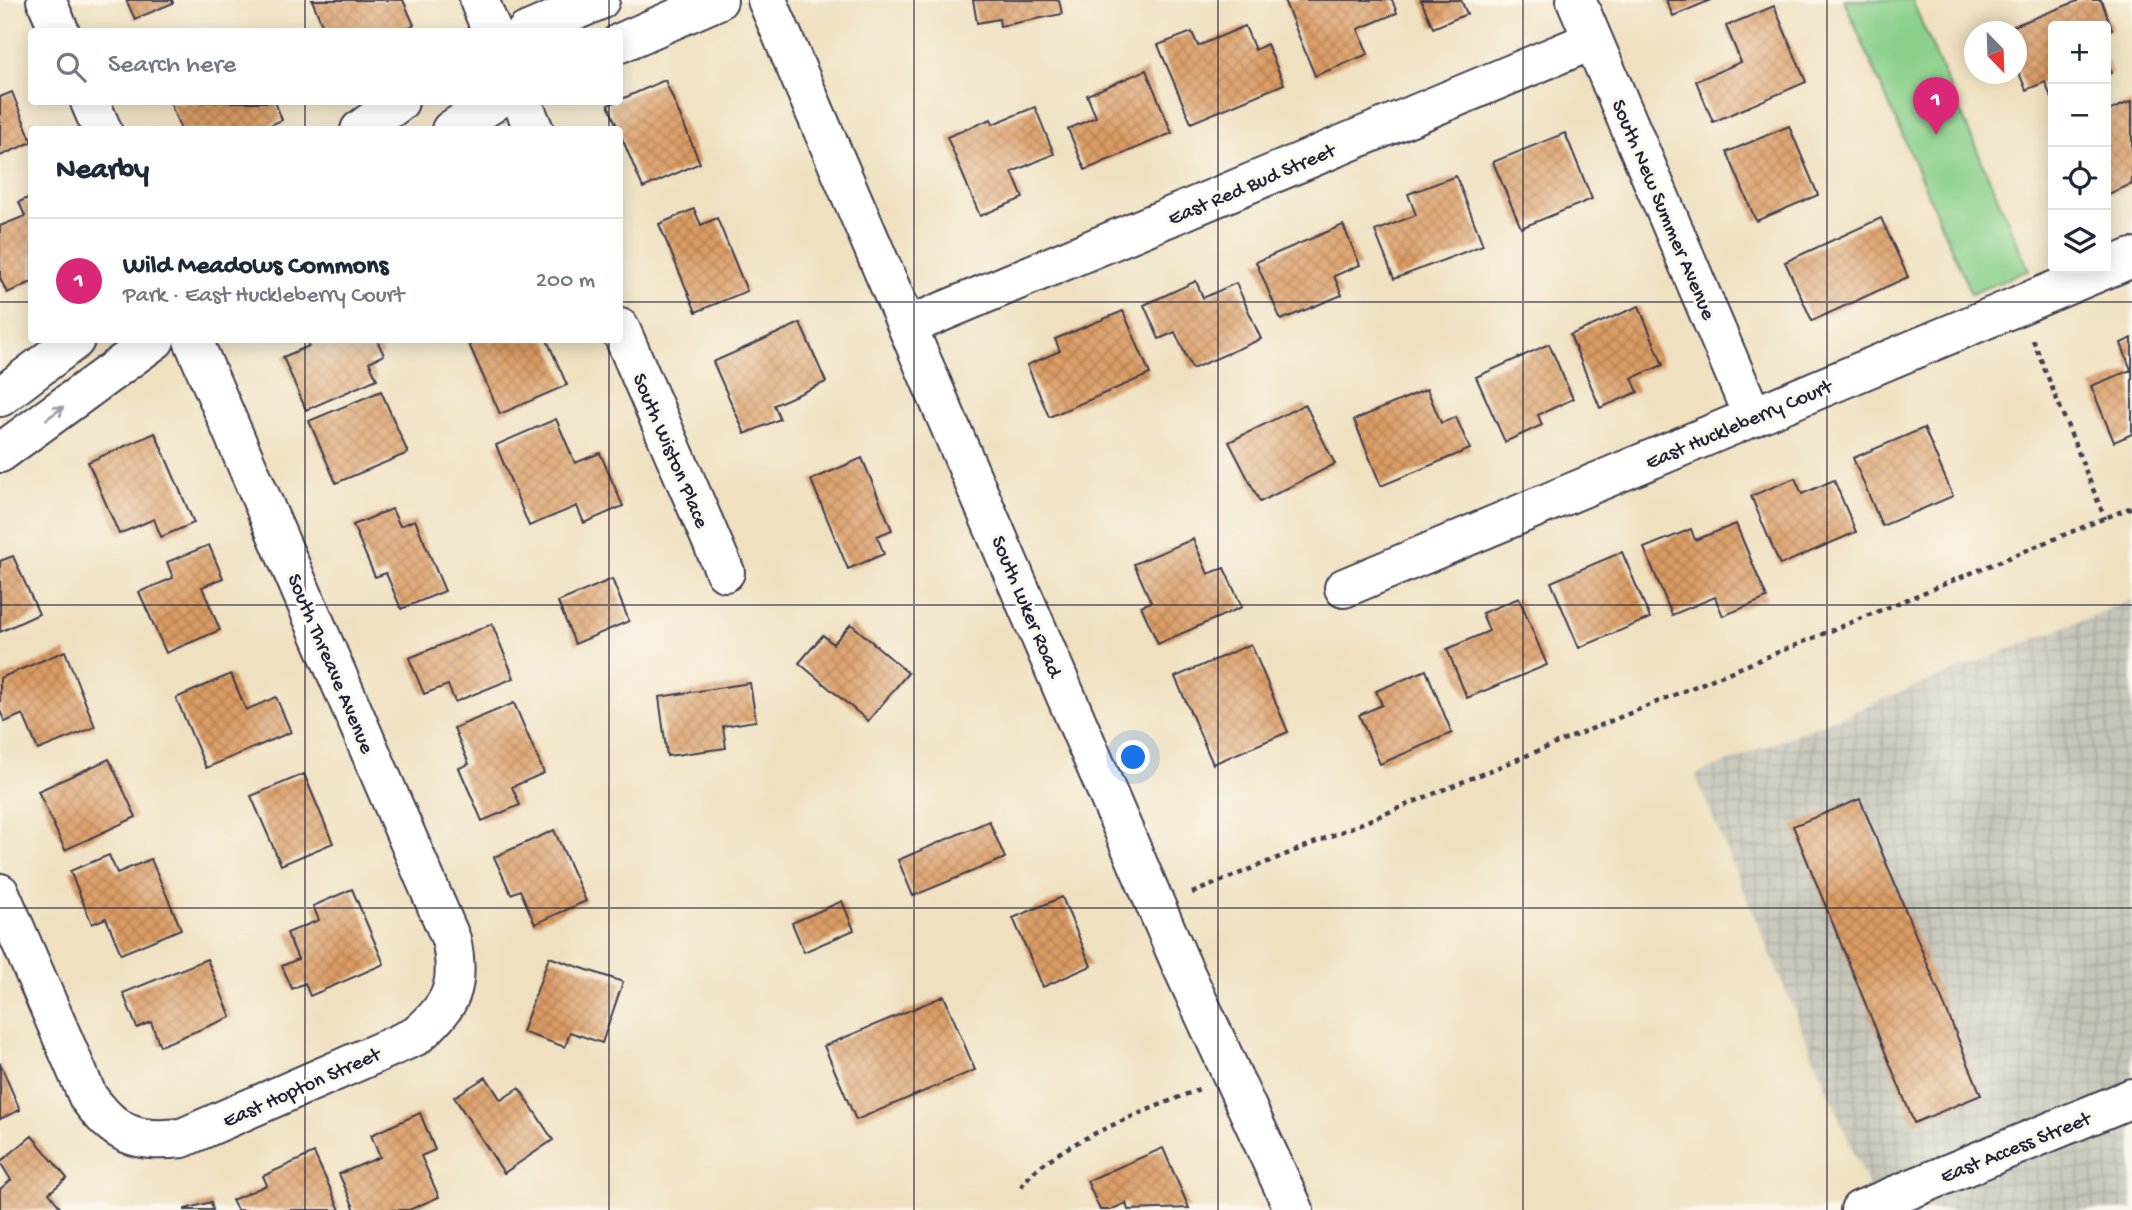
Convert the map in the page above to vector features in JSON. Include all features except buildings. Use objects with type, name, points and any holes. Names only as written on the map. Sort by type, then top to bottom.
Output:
[{"type":"street","points":[[47,0],[58,28]]},
{"type":"street","points":[[479,0],[490,28]]},
{"type":"street","points":[[535,28],[600,0]]},
{"type":"street","points":[[623,42],[718,0]]},
{"type":"street","name":"South Luker Road","points":[[767,0],[1175,949],[1294,1210]]},
{"type":"street","name":"South New Summer Avenue","points":[[1576,0],[1753,417]]},
{"type":"street","name":"East Red Bud Street","points":[[908,326],[1593,40]]},
{"type":"street","points":[[91,105],[100,126]]},
{"type":"street","points":[[366,126],[395,105]]},
{"type":"street","points":[[457,126],[489,105]]},
{"type":"street","points":[[523,105],[532,126]]},
{"type":"street","name":"East Huckleberry Court","points":[[1344,588],[2132,258]]},
{"type":"street","name":"South Wiston Place","points":[[623,335],[725,572]]},
{"type":"street","points":[[0,397],[71,343]]},
{"type":"street","points":[[0,453],[151,343]]},
{"type":"street","name":"South Threave Avenue","points":[[194,343],[451,939],[456,963],[454,990]]},
{"type":"street","name":"East Hopton Street","points":[[0,893],[88,1097],[103,1118],[127,1135],[154,1141],[182,1138],[416,1036],[438,1017],[454,990]]},
{"type":"street","name":"East Access Street","points":[[1860,1210],[2132,1098]]},
{"type":"path","points":[[2031,336],[2105,519]]},
{"type":"path","points":[[1192,892],[2132,507]]},
{"type":"path","points":[[1021,1187],[1036,1169],[1075,1145],[1199,1089]]},
{"type":"shaded area","points":[[2132,600],[2132,1210],[1878,1210],[1695,775]]},
{"type":"green space","points":[[1844,0],[1912,0],[2029,270],[1971,294]]},
{"type":"place","name":"Wild Meadows Commons","points":[[1936,135]]}]
